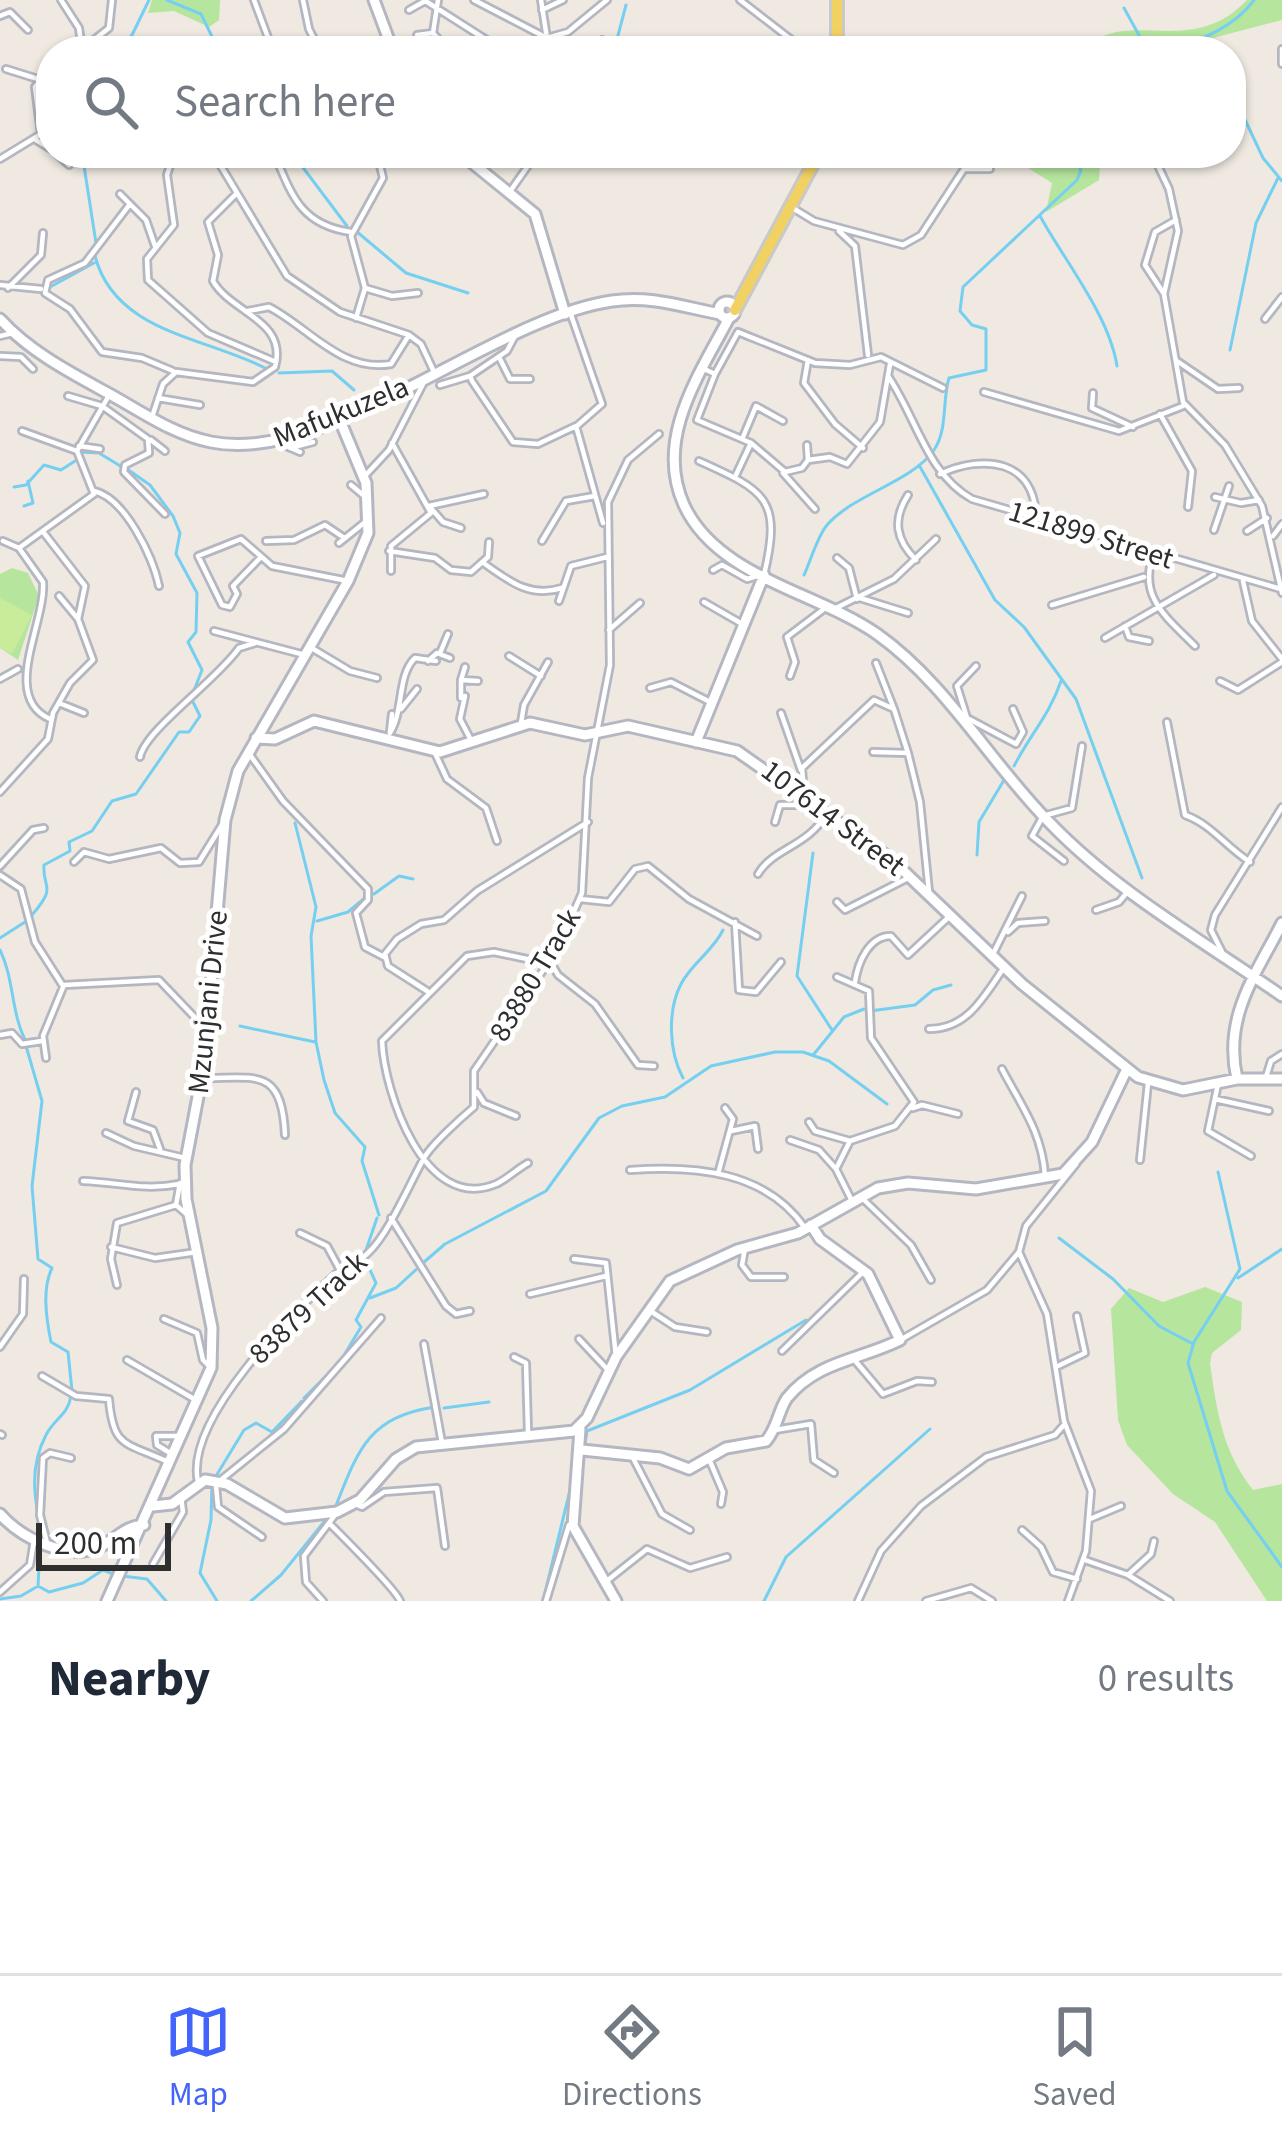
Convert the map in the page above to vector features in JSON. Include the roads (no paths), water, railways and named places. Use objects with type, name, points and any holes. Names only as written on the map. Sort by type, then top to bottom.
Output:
[{"type":"main road","points":[[840,36],[841,0]]},
{"type":"main road","points":[[725,311],[808,168]]},
{"type":"main road","points":[[725,311],[791,207],[809,168]]},
{"type":"street","points":[[61,0],[80,36]]},
{"type":"street","points":[[99,36],[109,28],[112,0]]},
{"type":"street","points":[[254,0],[267,36]]},
{"type":"street","points":[[303,0],[312,36]]},
{"type":"street","points":[[374,0],[387,36]]},
{"type":"street","points":[[409,10],[425,0],[479,36]]},
{"type":"street","points":[[435,36],[438,0]]},
{"type":"street","points":[[474,0],[543,36]]},
{"type":"street","points":[[541,0],[547,36]]},
{"type":"street","points":[[542,10],[563,0]]},
{"type":"street","points":[[555,36],[607,0]]},
{"type":"street","points":[[740,0],[787,36]]},
{"type":"street","points":[[0,16],[10,12],[28,30]]},
{"type":"street","points":[[417,35],[433,33]]},
{"type":"street","points":[[1282,49],[1282,64]]},
{"type":"street","points":[[5,69],[36,78]]},
{"type":"street","points":[[0,159],[36,140]]},
{"type":"street","points":[[169,168],[174,225],[146,264],[157,290],[208,333],[276,362]]},
{"type":"street","points":[[221,168],[287,276],[356,318],[409,335],[421,344],[429,376],[421,397],[364,477]]},
{"type":"street","points":[[281,168],[304,215],[323,227],[351,232]]},
{"type":"street","points":[[356,318],[364,288],[351,232],[383,178],[381,168]]},
{"type":"street","points":[[470,376],[514,442],[544,443],[576,426],[602,404],[535,214],[481,168]]},
{"type":"street","points":[[511,190],[526,168]]},
{"type":"street","points":[[1157,168],[1175,220],[1171,283],[1164,294]]},
{"type":"street","points":[[791,207],[835,227],[905,244],[921,235],[964,169],[990,169]]},
{"type":"street","points":[[120,194],[146,220],[155,247]]},
{"type":"street","points":[[0,285],[44,289],[70,309],[103,352],[142,358],[176,372],[254,382],[272,372],[278,344],[213,281],[218,255],[209,217],[236,194]]},
{"type":"street","points":[[44,289],[48,280],[85,262],[130,204]]},
{"type":"street","points":[[1175,220],[1159,226],[1146,268],[1164,294],[1185,405],[1219,437],[1259,500],[1273,536],[1282,591]]},
{"type":"street","points":[[835,227],[855,246],[868,357]]},
{"type":"street","points":[[8,288],[41,255],[43,233]]},
{"type":"street","points":[[364,288],[392,296],[418,292]]},
{"type":"street","points":[[1265,319],[1282,297]]},
{"type":"street","name":"Mafukuzela","points":[[0,319],[13,333],[151,420],[212,443],[283,446],[568,313],[631,299],[725,311]]},
{"type":"street","points":[[248,311],[269,307],[322,345],[366,364],[391,364],[409,335]]},
{"type":"street","points":[[725,311],[675,440],[679,491],[709,542],[761,574],[832,606],[908,660],[964,719],[1043,816],[1129,890],[1282,997]]},
{"type":"street","points":[[814,509],[751,443],[697,419],[736,332],[790,348],[808,360],[850,365],[868,357],[889,361],[943,388]]},
{"type":"street","points":[[0,336],[13,333]]},
{"type":"street","points":[[440,386],[470,376],[499,357],[514,336]]},
{"type":"street","points":[[0,356],[21,357],[33,369]]},
{"type":"street","points":[[499,357],[510,379],[530,380]]},
{"type":"street","points":[[808,360],[804,383],[835,424],[863,448]]},
{"type":"street","points":[[782,471],[799,470],[808,460],[830,457],[847,464],[863,448],[880,422],[889,361]]},
{"type":"street","points":[[1175,361],[1218,389],[1239,388]]},
{"type":"street","points":[[701,368],[715,374]]},
{"type":"street","points":[[151,420],[158,398],[176,372]]},
{"type":"street","points":[[888,376],[940,474],[974,460],[1004,465],[1035,501],[1036,520]]},
{"type":"street","points":[[984,392],[1116,430],[1185,405]]},
{"type":"street","points":[[1093,393],[1092,408],[1133,427]]},
{"type":"street","points":[[78,449],[109,395]]},
{"type":"street","points":[[68,396],[102,406],[165,452]]},
{"type":"street","points":[[158,398],[200,405]]},
{"type":"street","points":[[743,437],[755,406],[783,421]]},
{"type":"street","points":[[1160,414],[1192,470],[1189,507]]},
{"type":"street","name":"Mzunjani Drive","points":[[107,1601],[211,1368],[212,1328],[182,1181],[203,1078],[225,820],[229,796],[248,752],[364,546],[368,496],[339,418]]},
{"type":"street","points":[[576,426],[604,529]]},
{"type":"street","points":[[22,431],[78,449],[100,449]]},
{"type":"street","points":[[604,529],[618,476],[659,434]]},
{"type":"street","points":[[148,439],[149,453],[125,466],[124,472],[165,514]]},
{"type":"street","points":[[283,446],[313,442]]},
{"type":"street","points":[[392,443],[429,506],[443,522],[461,528]]},
{"type":"street","points":[[735,477],[751,443]]},
{"type":"street","points":[[807,445],[808,460]]},
{"type":"street","points":[[283,446],[300,452]]},
{"type":"street","points":[[283,446],[286,459]]},
{"type":"street","points":[[78,449],[94,491]]},
{"type":"street","points":[[696,742],[744,625],[773,532],[770,509],[757,489],[699,461]]},
{"type":"street","name":"121899 Street","points":[[940,474],[947,485],[972,499],[1282,591]]},
{"type":"street","points":[[351,485],[368,496]]},
{"type":"street","points":[[1214,530],[1229,486]]},
{"type":"street","points":[[19,548],[94,491]]},
{"type":"street","points":[[94,491],[111,496],[127,512],[160,586]]},
{"type":"street","points":[[429,506],[484,494]]},
{"type":"street","points":[[908,495],[897,520],[899,542],[916,560]]},
{"type":"street","points":[[542,541],[568,499],[595,496]]},
{"type":"street","points":[[1215,496],[1259,500]]},
{"type":"street","points":[[392,571],[389,551],[403,534],[427,519],[429,506]]},
{"type":"street","points":[[266,541],[294,540],[326,526],[341,540],[354,535],[370,514]]},
{"type":"street","points":[[1247,531],[1267,518]]},
{"type":"street","points":[[1273,536],[1282,524]]},
{"type":"street","name":"83880 Track","points":[[473,1088],[476,1067],[549,962],[580,899],[596,733],[605,710],[609,630],[604,529]]},
{"type":"street","points":[[44,533],[85,586],[78,619]]},
{"type":"street","points":[[260,558],[233,586],[237,595],[230,607],[222,605],[198,556],[241,539],[260,558],[307,577],[348,580]]},
{"type":"street","points":[[790,676],[795,662],[787,637],[916,560],[936,539]]},
{"type":"street","points":[[3,541],[19,548],[44,591],[18,669],[30,707],[50,719]]},
{"type":"street","points":[[389,551],[435,558],[457,572],[470,572],[488,557],[489,542]]},
{"type":"street","points":[[1154,553],[1144,577],[1158,607],[1195,646]]},
{"type":"street","points":[[559,601],[571,566],[607,557]]},
{"type":"street","points":[[836,558],[849,568],[858,598]]},
{"type":"street","points":[[482,562],[512,584],[536,593],[562,588]]},
{"type":"street","points":[[713,570],[722,565],[748,579],[761,574]]},
{"type":"street","points":[[1105,638],[1217,573]]},
{"type":"street","points":[[1052,605],[1144,577]]},
{"type":"street","points":[[1220,681],[1238,690],[1282,661],[1262,640],[1251,619],[1244,579]]},
{"type":"street","points":[[0,792],[47,739],[59,703],[93,661],[78,619],[59,596]]},
{"type":"street","points":[[858,598],[908,613]]},
{"type":"street","points":[[704,602],[744,625]]},
{"type":"street","points":[[609,630],[640,603]]},
{"type":"street","points":[[1125,626],[1130,637],[1149,640]]},
{"type":"street","points":[[214,631],[308,651],[350,671],[377,677]]},
{"type":"street","points":[[401,710],[406,666],[415,658],[432,661],[448,634]]},
{"type":"street","points":[[140,757],[162,722],[183,710],[229,666],[239,648],[255,643]]},
{"type":"street","points":[[440,653],[450,658]]},
{"type":"street","points":[[509,656],[541,676]]},
{"type":"street","points":[[521,723],[524,705],[548,662]]},
{"type":"street","points":[[876,663],[920,802],[928,892]]},
{"type":"street","points":[[964,719],[957,686],[976,666]]},
{"type":"street","points":[[465,667],[460,680],[461,727],[472,742]]},
{"type":"street","points":[[0,679],[18,669]]},
{"type":"street","points":[[460,680],[478,682]]},
{"type":"street","points":[[650,688],[670,682],[712,703]]},
{"type":"street","points":[[389,737],[416,689]]},
{"type":"street","points":[[801,770],[871,701],[883,700],[894,709]]},
{"type":"street","points":[[59,703],[72,704],[83,712]]},
{"type":"street","points":[[964,719],[1016,744],[1023,732],[1013,709]]},
{"type":"street","points":[[775,822],[780,805],[799,808],[808,799],[782,712]]},
{"type":"street","points":[[389,737],[392,714]]},
{"type":"street","name":"107614 Street","points":[[256,739],[275,739],[314,721],[434,752],[521,723],[596,733],[628,726],[745,754],[911,875],[1004,968],[1148,1083],[1183,1090],[1237,1078],[1282,1078]]},
{"type":"street","points":[[1166,722],[1185,815],[1204,821],[1223,844],[1250,862]]},
{"type":"street","points":[[1064,861],[1032,838],[1043,816],[1072,808],[1082,746]]},
{"type":"street","points":[[248,752],[283,801],[369,891],[356,913],[365,947],[427,991]]},
{"type":"street","points":[[434,752],[447,779],[486,808],[497,842]]},
{"type":"street","points":[[873,752],[908,753]]},
{"type":"street","points":[[1221,955],[1210,926],[1282,807]]},
{"type":"street","points":[[758,874],[766,860],[809,838],[827,813]]},
{"type":"street","points":[[74,862],[84,851],[109,859],[153,848],[168,851],[180,862],[199,862],[225,820]]},
{"type":"street","points":[[385,957],[394,940],[418,926],[447,919],[477,891],[588,822]]},
{"type":"street","points":[[0,866],[34,829],[44,828]]},
{"type":"street","points":[[580,899],[605,904],[635,869],[648,866],[689,899],[757,936]]},
{"type":"street","points":[[0,875],[23,892],[34,942],[63,986]]},
{"type":"street","points":[[837,902],[845,910],[911,875]]},
{"type":"street","points":[[1096,910],[1118,903],[1129,890]]},
{"type":"street","points":[[992,956],[1022,896]]},
{"type":"street","points":[[855,982],[861,960],[878,938],[891,936],[908,955],[951,915]]},
{"type":"street","points":[[1004,936],[1016,924],[1045,921]]},
{"type":"street","points":[[735,922],[739,990],[756,992],[781,962]]},
{"type":"street","points":[[1237,1078],[1232,1028],[1282,923]]},
{"type":"street","points":[[528,1163],[496,1184],[449,1181],[423,1161],[405,1127],[382,1044],[461,960],[481,952],[549,962],[595,1004],[638,1065],[654,1066]]},
{"type":"street","points":[[929,1029],[950,1029],[964,1019],[1004,968]]},
{"type":"street","points":[[837,977],[855,982],[870,995],[866,1008],[871,1038],[913,1108]]},
{"type":"street","points":[[63,986],[159,980],[208,1029]]},
{"type":"street","points":[[46,1058],[42,1041],[63,986]]},
{"type":"street","points":[[0,1035],[11,1033],[22,1044],[42,1041]]},
{"type":"street","points":[[1267,1077],[1269,1064],[1282,1054]]},
{"type":"street","points":[[1003,1069],[1018,1092],[1023,1115],[1043,1142],[1045,1180]]},
{"type":"street","points":[[582,1450],[660,1458],[686,1469],[726,1448],[762,1444],[775,1430],[788,1397],[817,1371],[900,1340],[987,1290],[1019,1252],[1026,1226],[1076,1164],[1126,1069]]},
{"type":"street","points":[[203,1078],[249,1074],[268,1081],[284,1108],[285,1135]]},
{"type":"street","points":[[1140,1160],[1148,1083]]},
{"type":"street","points":[[1218,1084],[1209,1132],[1251,1156]]},
{"type":"street","points":[[473,1088],[484,1103],[516,1116]]},
{"type":"street","name":"83879 Track","points":[[198,1482],[202,1442],[228,1392],[250,1361],[340,1270],[369,1253],[423,1161],[445,1139],[454,1120],[474,1107],[473,1088]]},
{"type":"street","points":[[136,1092],[128,1121],[153,1130],[160,1150]]},
{"type":"street","points":[[1215,1099],[1269,1111]]},
{"type":"street","points":[[809,1122],[815,1131],[850,1141],[890,1129],[922,1105],[958,1114]]},
{"type":"street","points":[[718,1174],[731,1131],[732,1114],[724,1108]]},
{"type":"street","points":[[731,1131],[755,1126],[758,1149]]},
{"type":"street","points":[[106,1133],[134,1146],[187,1158]]},
{"type":"street","points":[[790,1140],[818,1150],[855,1197],[911,1245],[931,1280]]},
{"type":"street","points":[[836,1169],[850,1141]]},
{"type":"street","points":[[546,1601],[573,1520],[582,1450],[580,1429],[608,1370],[670,1280],[808,1226],[855,1197],[908,1183],[976,1189],[1045,1180],[1076,1164]]},
{"type":"street","points":[[630,1170],[743,1178],[774,1195],[820,1239],[864,1270],[900,1340]]},
{"type":"street","points":[[83,1181],[115,1182],[126,1189]]},
{"type":"street","points":[[114,1187],[182,1181],[176,1205]]},
{"type":"street","points":[[176,1205],[190,1217]]},
{"type":"street","points":[[116,1285],[111,1247],[121,1220],[176,1205]]},
{"type":"street","points":[[391,1217],[446,1306],[456,1314],[470,1311]]},
{"type":"street","points":[[300,1233],[328,1246],[340,1270]]},
{"type":"street","points":[[111,1247],[155,1258],[197,1252]]},
{"type":"street","points":[[745,1247],[742,1264],[751,1276],[784,1276]]},
{"type":"street","points":[[1019,1252],[1047,1314],[1064,1421],[1089,1484],[1090,1519],[1068,1601]]},
{"type":"street","points":[[574,1259],[604,1260],[616,1357]]},
{"type":"street","points":[[782,1352],[864,1270]]},
{"type":"street","points":[[530,1294],[606,1276]]},
{"type":"street","points":[[0,1347],[23,1314],[24,1279]]},
{"type":"street","points":[[649,1308],[663,1322],[707,1332]]},
{"type":"street","points":[[1058,1366],[1085,1353],[1077,1316]]},
{"type":"street","points":[[262,1537],[218,1507],[219,1480],[242,1457],[282,1430],[381,1318]]},
{"type":"street","points":[[164,1319],[197,1333],[203,1360],[211,1368]]},
{"type":"street","points":[[579,1339],[608,1370]]},
{"type":"street","points":[[424,1344],[442,1442]]},
{"type":"street","points":[[514,1357],[526,1363],[527,1437]]},
{"type":"street","points":[[851,1357],[883,1394],[917,1381],[932,1382]]},
{"type":"street","points":[[127,1360],[199,1402]]},
{"type":"street","points":[[42,1376],[76,1396],[109,1399],[110,1425],[121,1442],[173,1460]]},
{"type":"street","points":[[858,1601],[881,1551],[921,1506],[986,1457],[1054,1435],[1064,1421]]},
{"type":"street","points":[[775,1430],[812,1424],[814,1460],[834,1473]]},
{"type":"street","points":[[152,1506],[181,1497],[198,1482],[219,1480],[285,1518],[338,1511],[355,1504],[403,1453],[442,1442],[580,1429]]},
{"type":"street","points":[[173,1460],[157,1445],[156,1436],[183,1438]]},
{"type":"street","points":[[46,1543],[40,1514],[43,1458],[50,1454],[71,1458]]},
{"type":"street","points":[[631,1455],[662,1514],[690,1530]]},
{"type":"street","points":[[708,1458],[723,1492],[722,1504]]},
{"type":"street","points":[[355,1504],[366,1506],[389,1491],[437,1488],[445,1546]]},
{"type":"street","points":[[153,1564],[183,1512],[181,1497]]},
{"type":"street","points":[[1090,1519],[1121,1506]]},
{"type":"street","points":[[323,1601],[306,1582],[303,1562],[338,1511]]},
{"type":"street","points":[[0,1514],[34,1540],[93,1550],[130,1527],[144,1526]]},
{"type":"street","points":[[573,1520],[577,1538],[608,1580],[616,1601]]},
{"type":"street","points":[[330,1524],[366,1566],[397,1591],[400,1601]]},
{"type":"street","points":[[1022,1530],[1041,1547],[1053,1572],[1077,1580]]},
{"type":"street","points":[[0,1592],[30,1565],[34,1540]]},
{"type":"street","points":[[1128,1575],[1151,1553],[1154,1541]]},
{"type":"street","points":[[608,1580],[646,1549],[690,1568],[727,1557]]},
{"type":"street","points":[[1083,1558],[1128,1575],[1170,1601]]},
{"type":"street","points":[[926,1601],[976,1588],[992,1601]]},
{"type":"waterway","points":[[131,36],[149,0]]},
{"type":"waterway","points":[[167,0],[201,14],[212,36]]},
{"type":"waterway","points":[[1206,36],[1229,24],[1254,0]]},
{"type":"waterway","points":[[618,36],[626,5]]},
{"type":"waterway","points":[[1124,8],[1139,36]]},
{"type":"waterway","points":[[1246,122],[1263,158],[1282,181]]},
{"type":"waterway","points":[[84,168],[96,243]]},
{"type":"waterway","points":[[303,168],[347,226]]},
{"type":"waterway","points":[[804,575],[817,542],[838,514],[912,471],[934,450],[949,378],[986,370],[986,329],[972,325],[960,311],[963,287],[1077,180],[1080,168]]},
{"type":"waterway","points":[[1230,350],[1256,223],[1278,178]]},
{"type":"waterway","points":[[1040,216],[1105,327],[1117,366]]},
{"type":"waterway","points":[[356,231],[406,273],[468,293]]},
{"type":"waterway","points":[[95,256],[106,282],[142,317],[265,368]]},
{"type":"waterway","points":[[50,287],[94,263]]},
{"type":"waterway","points":[[279,373],[332,371],[354,390]]},
{"type":"waterway","points":[[80,452],[99,453],[122,467]]},
{"type":"waterway","points":[[14,487],[26,485],[44,465],[61,470],[75,461]]},
{"type":"waterway","points":[[919,465],[995,600],[1024,627],[1076,699],[1142,878]]},
{"type":"waterway","points":[[32,915],[47,892],[44,865],[70,851],[69,842],[92,831],[112,801],[136,794],[179,732],[189,732],[200,716],[191,698],[202,670],[188,642],[196,632],[197,593],[176,554],[180,533],[150,485],[127,469]]},
{"type":"waterway","points":[[24,506],[33,503],[28,481]]},
{"type":"waterway","points":[[1014,766],[1061,681]]},
{"type":"waterway","points":[[977,855],[979,822],[1004,780]]},
{"type":"waterway","points":[[295,823],[316,907],[311,936],[316,1042],[324,1080],[335,1113],[365,1147],[362,1161],[379,1215]]},
{"type":"waterway","points":[[813,853],[797,976],[832,1030]]},
{"type":"waterway","points":[[374,894],[399,876],[413,879]]},
{"type":"waterway","points":[[317,921],[348,912],[366,897]]},
{"type":"waterway","points":[[0,938],[25,922]]},
{"type":"waterway","points":[[683,1078],[675,1056],[673,1006],[686,977],[723,930]]},
{"type":"waterway","points":[[0,950],[25,1040]]},
{"type":"waterway","points":[[870,1011],[915,1005],[933,990],[951,985]]},
{"type":"waterway","points":[[814,1054],[844,1017],[864,1009]]},
{"type":"waterway","points":[[240,1026],[315,1042]]},
{"type":"waterway","points":[[26,1046],[42,1101],[32,1186],[38,1259],[52,1268],[46,1294],[49,1333],[51,1342],[68,1352],[72,1391]]},
{"type":"waterway","points":[[423,1263],[445,1244],[546,1191],[599,1118],[622,1106],[665,1097],[711,1066],[775,1052],[803,1052],[829,1061],[887,1104]]},
{"type":"waterway","points":[[1218,1172],[1240,1269],[1194,1342],[1188,1363],[1227,1491],[1282,1567]]},
{"type":"waterway","points":[[366,1250],[377,1218]]},
{"type":"waterway","points":[[1059,1238],[1113,1279],[1159,1326],[1193,1344]]},
{"type":"waterway","points":[[1238,1278],[1282,1249]]},
{"type":"waterway","points":[[304,1398],[340,1362],[361,1327],[356,1320],[376,1283],[365,1259]]},
{"type":"waterway","points":[[370,1298],[396,1288],[419,1267]]},
{"type":"waterway","points":[[585,1444],[587,1431],[690,1390],[806,1320]]},
{"type":"waterway","points":[[42,1537],[35,1498],[37,1460],[46,1435],[71,1396]]},
{"type":"waterway","points":[[216,1476],[244,1430],[256,1423],[272,1432],[302,1401]]},
{"type":"waterway","points":[[444,1408],[489,1402]]},
{"type":"waterway","points":[[335,1508],[368,1440],[394,1419],[435,1407]]},
{"type":"waterway","points":[[764,1601],[786,1557],[930,1429]]},
{"type":"waterway","points":[[212,1483],[211,1520],[200,1573],[217,1601]]},
{"type":"waterway","points":[[543,1601],[571,1486]]},
{"type":"waterway","points":[[251,1601],[281,1575],[328,1517]]},
{"type":"waterway","points":[[38,1586],[40,1548]]},
{"type":"waterway","points":[[0,1599],[21,1596],[38,1586],[49,1592],[83,1583],[103,1570],[113,1574]]},
{"type":"waterway","points":[[122,1576],[147,1579],[166,1601]]}]
